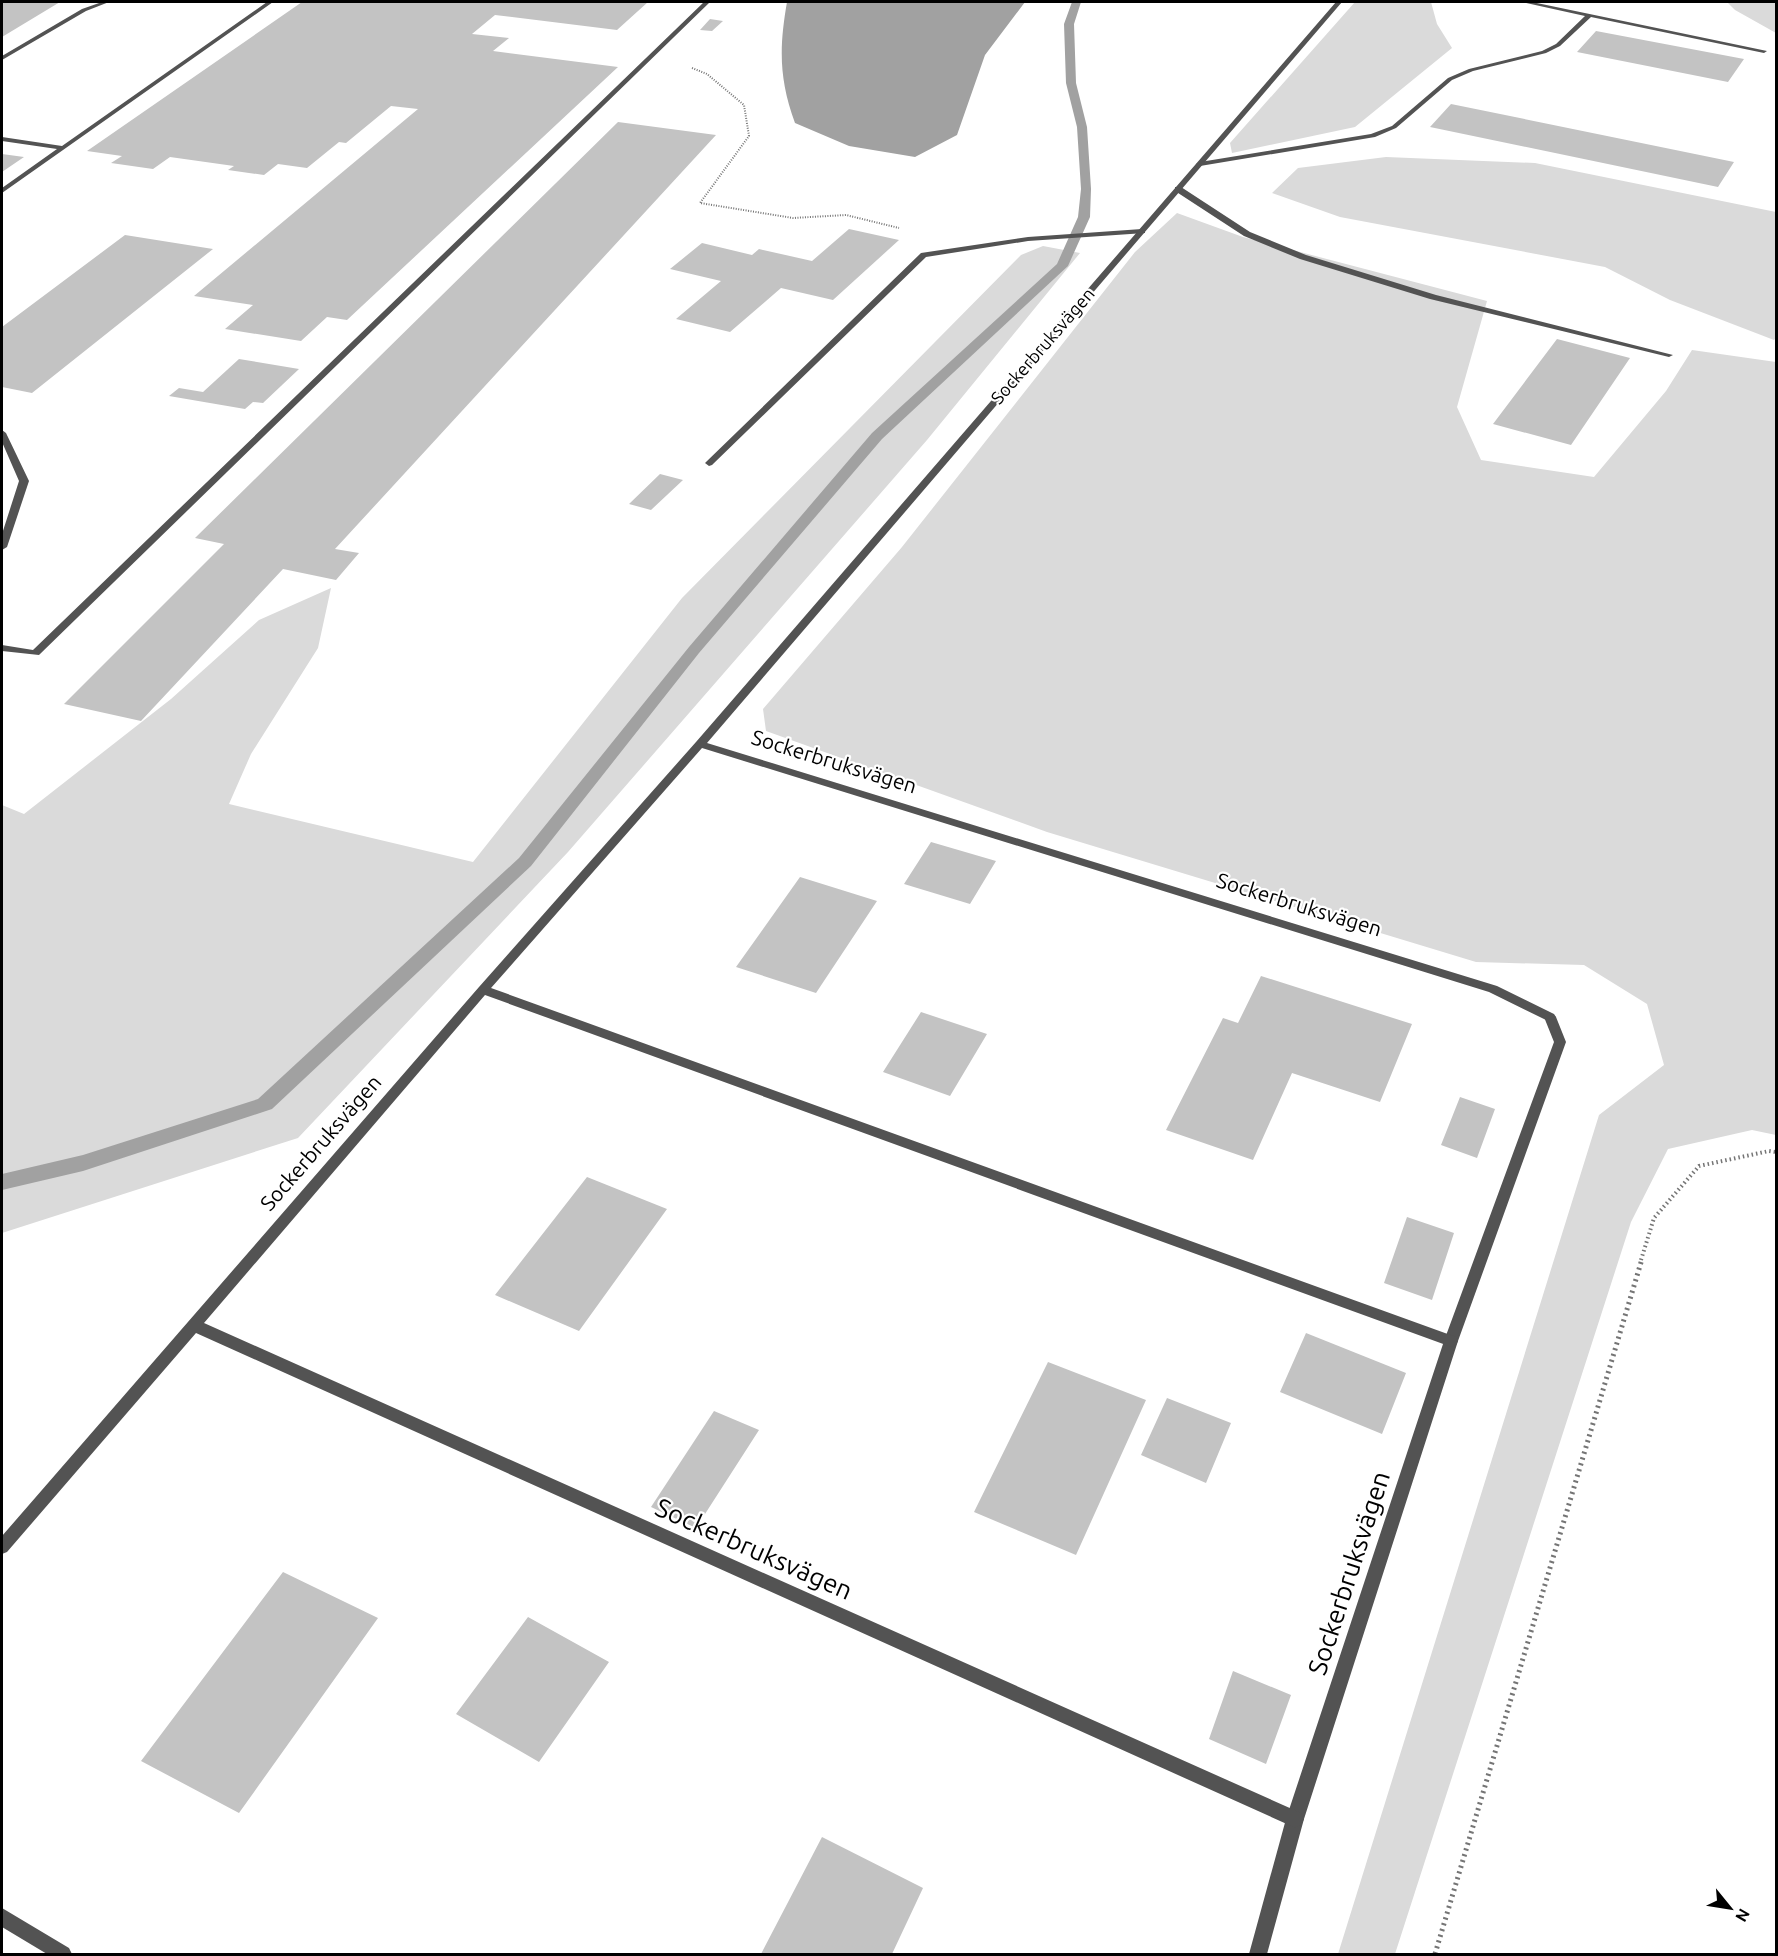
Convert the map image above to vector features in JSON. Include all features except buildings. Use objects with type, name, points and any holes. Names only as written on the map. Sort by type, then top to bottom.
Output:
[{"type":"street","points":[[2,58],[84,10],[106,2]]},
{"type":"street","points":[[2,191],[270,2]]},
{"type":"street","points":[[2,648],[35,653],[707,2]]},
{"type":"street","name":"Sockerbruksvägen","points":[[2,1547],[483,990],[700,744],[1339,2]]},
{"type":"street","points":[[1525,2],[1764,51]]},
{"type":"street","points":[[1200,164],[1373,136],[1394,127],[1450,79],[1471,70],[1544,52],[1558,45],[1589,16]]},
{"type":"street","points":[[2,139],[63,148]]},
{"type":"street","points":[[1178,189],[1247,234],[1303,257],[1433,297],[1669,355]]},
{"type":"street","points":[[710,463],[924,255],[1028,239],[1142,231]]},
{"type":"street","points":[[2,433],[24,481],[2,547]]},
{"type":"street","name":"Sockerbruksvägen","points":[[700,744],[1493,989],[1550,1017],[1560,1042],[1451,1341],[1295,1820],[1258,1954]]},
{"type":"street","points":[[483,990],[1451,1341]]},
{"type":"street","name":"Sockerbruksvägen","points":[[193,1325],[1295,1820]]},
{"type":"street","points":[[2,1917],[63,1954]]},
{"type":"path","points":[[656,51],[707,74],[744,105],[749,136],[700,203],[793,218],[846,215],[900,228]]},
{"type":"path","points":[[1435,1954],[1654,1218],[1699,1166],[1769,1151],[1776,1152]]},
{"type":"shaded area","points":[[787,2],[1025,2],[985,55],[957,135],[915,157],[849,146],[795,123],[786,92],[782,63]]},
{"type":"shaded area","points":[[1355,2],[1431,2],[1437,24],[1452,48],[1355,127],[1232,153],[1230,143]]},
{"type":"shaded area","points":[[1727,2],[1776,2],[1776,33],[1735,10]]},
{"type":"shaded area","points":[[1386,157],[1535,163],[1776,212],[1776,338],[1774,340],[1670,300],[1605,267],[1340,217],[1272,193],[1298,168]]},
{"type":"shaded area","points":[[1177,213],[1243,237],[1487,301],[1457,407],[1481,460],[1594,477],[1666,391],[1692,350],[1776,362],[1776,1135],[1752,1130],[1668,1149],[1631,1222],[1395,1954],[1338,1954],[1599,1115],[1664,1065],[1647,1004],[1584,965],[1476,962],[1047,832],[766,731],[763,709],[902,547],[1135,252]]},
{"type":"shaded area","points":[[1043,246],[1080,253],[927,440],[568,852],[298,1138],[2,1233],[2,805],[24,814],[171,699],[259,620],[331,588],[318,648],[251,754],[229,804],[473,862],[682,598],[1021,255]]},
{"type":"waterway","points":[[2,1182],[83,1163],[265,1104],[525,862],[694,650],[877,436],[1062,266],[1084,217],[1086,189],[1082,127],[1071,83],[1069,24],[1076,2]]}]
